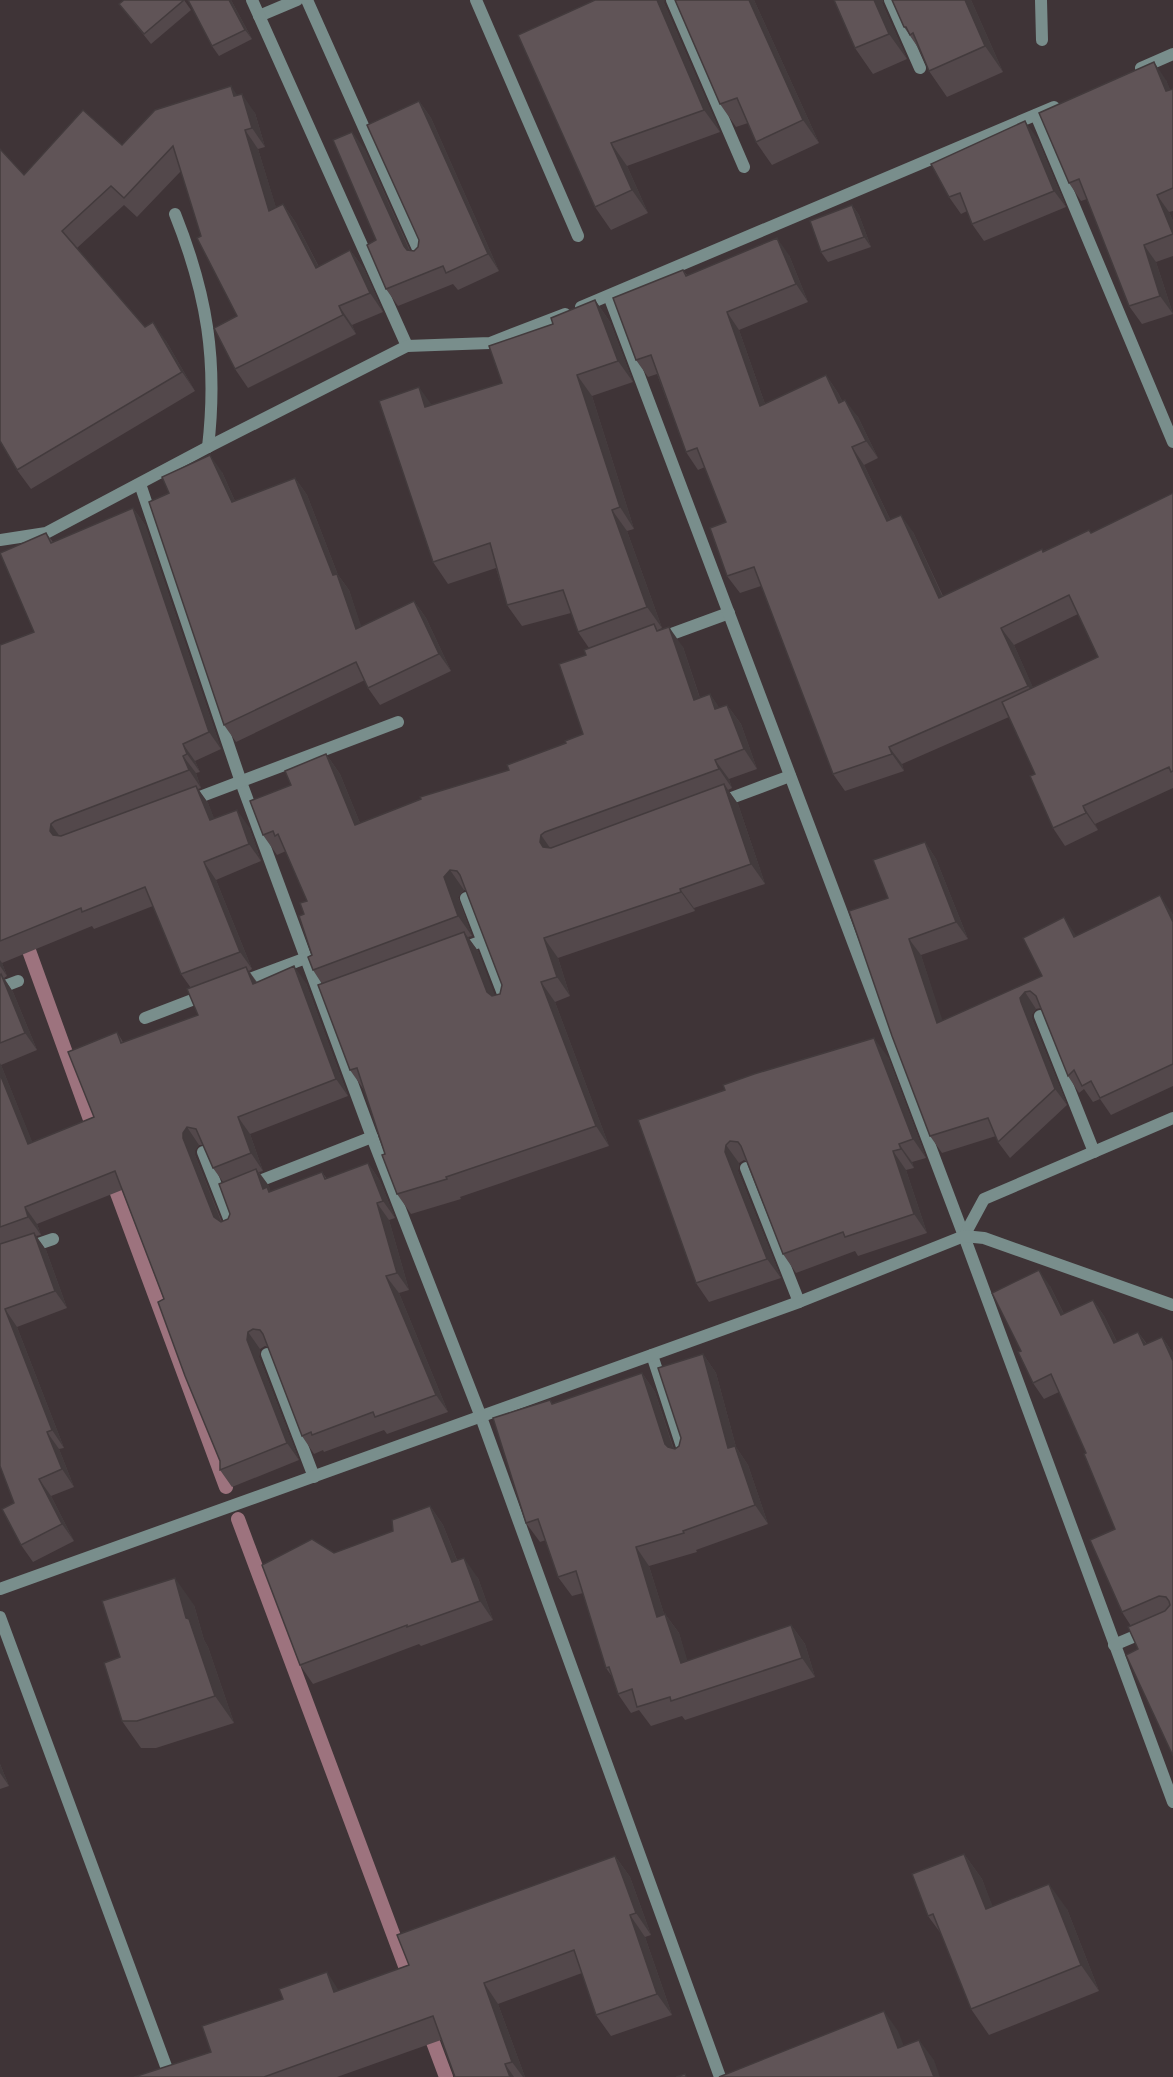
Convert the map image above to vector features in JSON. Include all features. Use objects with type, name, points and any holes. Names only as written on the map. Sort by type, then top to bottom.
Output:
[{"type":"street","points":[[252,0],[406,346]]},
{"type":"street","points":[[259,16],[297,0]]},
{"type":"street","points":[[307,0],[423,260]]},
{"type":"street","points":[[476,0],[578,236]]},
{"type":"street","points":[[672,0],[744,167]]},
{"type":"street","points":[[890,0],[920,68]]},
{"type":"street","points":[[1041,0],[1042,40]]},
{"type":"street","points":[[1131,73],[1173,54]]},
{"type":"street","points":[[0,540],[46,533],[406,346],[490,343],[609,296],[1068,101]]},
{"type":"street","points":[[1036,115],[1173,442]]},
{"type":"street","points":[[175,214],[199,278],[211,345],[213,402],[208,447]]},
{"type":"street","points":[[609,296],[964,1236],[1173,1802]]},
{"type":"street","points":[[140,484],[241,782],[306,958],[327,998],[372,1137],[481,1417],[720,2077]]},
{"type":"street","points":[[641,645],[729,613]]},
{"type":"street","points":[[177,806],[398,722]]},
{"type":"street","points":[[703,808],[790,776]]},
{"type":"street","points":[[466,898],[508,1008]]},
{"type":"street","points":[[450,953],[482,941]]},
{"type":"street","points":[[145,1018],[306,958]]},
{"type":"street","points":[[0,988],[18,981]]},
{"type":"street","points":[[1040,1016],[1094,1152]]},
{"type":"street","points":[[964,1236],[984,1199],[1173,1118]]},
{"type":"street","points":[[221,1196],[372,1137]]},
{"type":"street","points":[[203,1152],[234,1231]]},
{"type":"street","points":[[746,1168],[800,1302]]},
{"type":"street","points":[[0,1589],[800,1302],[964,1236],[984,1238],[1173,1305]]},
{"type":"street","points":[[0,1257],[54,1239]]},
{"type":"street","points":[[267,1354],[314,1477]]},
{"type":"street","points":[[652,1355],[686,1460]]},
{"type":"street","points":[[0,1617],[170,2077]]},
{"type":"street","points":[[1114,1645],[1173,1620]]},
{"type":"building","points":[[124,0],[184,0],[144,34],[119,4]]},
{"type":"building","points":[[188,0],[229,0],[245,30],[212,46]]},
{"type":"building","points":[[595,0],[657,0],[704,110],[611,143],[632,190],[595,207],[518,35]]},
{"type":"building","points":[[675,0],[749,0],[803,120],[756,142],[737,98],[720,104]]},
{"type":"building","points":[[834,0],[874,0],[889,34],[855,48]]},
{"type":"building","points":[[892,0],[965,0],[985,46],[929,71],[913,33],[910,35],[904,27]]},
{"type":"building","points":[[1154,62],[1166,91],[1173,89],[1173,188],[1157,195],[1173,234],[1144,245],[1160,296],[1129,306],[1079,179],[1069,183],[1039,113]]},
{"type":"building","points":[[231,86],[234,96],[242,94],[252,128],[245,130],[269,211],[283,204],[316,268],[350,250],[370,293],[339,306],[343,315],[235,369],[214,328],[237,316],[197,238],[201,236],[173,146],[124,198],[111,186],[62,231],[145,327],[153,322],[182,372],[17,470],[0,441],[0,149],[24,175],[83,110],[122,145],[155,110]]},
{"type":"building","points":[[419,101],[488,254],[446,273],[443,266],[386,289],[367,245],[376,240],[333,140],[352,132],[404,246],[407,250],[414,251],[418,247],[419,240],[367,125]]},
{"type":"building","points":[[1025,121],[1054,191],[972,224],[960,193],[949,197],[931,164]]},
{"type":"building","points":[[852,205],[864,237],[821,252],[810,221]]},
{"type":"building","points":[[777,238],[796,284],[727,312],[760,406],[826,375],[839,403],[845,400],[866,441],[852,447],[887,521],[901,515],[939,598],[1042,549],[1043,552],[1089,530],[1091,533],[1173,493],[1173,771],[1171,772],[1169,767],[1083,806],[1086,813],[1053,828],[1030,776],[1035,774],[1002,702],[1098,657],[1069,595],[1001,628],[1028,686],[889,747],[892,754],[833,774],[754,567],[727,576],[710,528],[726,522],[697,448],[686,452],[651,355],[636,360],[613,298],[683,270],[686,276]]},
{"type":"building","points":[[595,300],[618,361],[577,375],[620,507],[612,510],[647,607],[578,632],[563,590],[507,605],[490,543],[433,562],[379,401],[419,387],[425,407],[502,383],[489,346],[553,324],[551,318]]},
{"type":"building","points":[[210,455],[232,502],[295,478],[333,575],[337,574],[356,629],[414,601],[439,654],[368,688],[356,662],[224,725],[149,502],[169,493],[162,477]]},
{"type":"building","points":[[133,508],[209,732],[183,744],[187,754],[183,756],[189,770],[55,821],[51,824],[50,831],[53,835],[61,836],[196,786],[210,820],[237,810],[249,844],[204,862],[240,952],[181,974],[145,887],[82,912],[81,908],[0,941],[0,645],[34,632],[0,553],[46,533],[51,543]]},
{"type":"building","points":[[654,624],[657,631],[669,627],[694,700],[710,694],[715,709],[727,705],[744,749],[715,760],[719,769],[545,832],[541,835],[540,842],[543,847],[551,848],[724,784],[751,864],[680,889],[681,892],[544,938],[557,977],[541,982],[596,1126],[446,1177],[447,1179],[397,1194],[382,1155],[385,1154],[357,1068],[350,1070],[318,985],[464,932],[487,992],[492,996],[500,994],[502,985],[460,875],[457,871],[450,870],[444,877],[458,916],[313,970],[308,957],[312,955],[299,916],[304,914],[300,903],[307,901],[278,834],[275,836],[273,831],[263,835],[250,801],[291,785],[285,771],[326,754],[355,825],[421,799],[420,797],[509,770],[507,765],[566,743],[565,741],[583,734],[559,664],[586,655],[584,650]]},
{"type":"building","points":[[925,842],[956,922],[909,939],[937,1023],[1042,976],[1023,938],[1064,917],[1074,937],[1160,895],[1173,922],[1173,1064],[1100,1098],[1091,1081],[1082,1086],[1074,1070],[1068,1076],[1036,996],[1030,991],[1025,992],[1020,998],[1021,1002],[1055,1089],[998,1142],[988,1118],[930,1136],[892,1036],[849,911],[888,898],[873,860]]},
{"type":"building","points":[[294,966],[336,1079],[238,1117],[251,1153],[213,1168],[196,1129],[187,1127],[183,1138],[214,1217],[221,1222],[228,1219],[230,1214],[219,1184],[256,1169],[263,1189],[267,1187],[269,1192],[322,1172],[325,1179],[368,1163],[383,1201],[377,1203],[397,1273],[386,1276],[436,1395],[375,1417],[373,1412],[312,1435],[311,1432],[302,1436],[263,1334],[260,1330],[253,1329],[248,1332],[247,1340],[287,1443],[220,1470],[220,1461],[158,1302],[164,1299],[115,1171],[25,1207],[28,1217],[0,1227],[0,1074],[28,1144],[94,1117],[68,1052],[117,1032],[121,1043],[198,1015],[187,989],[246,967],[253,984]]},
{"type":"building","points":[[0,975],[25,1033],[0,1043]]},
{"type":"building","points":[[874,1038],[913,1139],[899,1144],[901,1149],[893,1151],[914,1214],[845,1237],[843,1232],[783,1254],[741,1146],[738,1142],[730,1141],[726,1145],[725,1152],[767,1259],[696,1283],[638,1120],[725,1090],[723,1085],[754,1074]]},
{"type":"building","points":[[34,1233],[55,1291],[5,1309],[52,1430],[47,1432],[62,1469],[39,1479],[62,1524],[21,1545],[2,1509],[14,1503],[0,1466],[0,1244]]},
{"type":"building","points":[[1039,1270],[1061,1315],[1093,1300],[1114,1343],[1138,1332],[1144,1345],[1162,1337],[1173,1361],[1173,1756],[1126,1655],[1138,1649],[1128,1627],[1165,1611],[1170,1605],[1169,1601],[1166,1597],[1159,1596],[1122,1612],[1090,1540],[1115,1529],[1084,1454],[1086,1453],[1051,1374],[1033,1383],[1018,1352],[1021,1351],[992,1293]]},
{"type":"building","points":[[703,1354],[728,1448],[735,1446],[755,1505],[683,1531],[684,1533],[636,1547],[657,1617],[665,1614],[681,1663],[791,1625],[802,1658],[671,1701],[670,1697],[637,1707],[632,1689],[618,1694],[609,1667],[606,1668],[576,1571],[558,1577],[538,1519],[526,1523],[493,1418],[550,1400],[552,1404],[642,1373],[665,1444],[675,1449],[679,1446],[681,1438],[658,1368]]},
{"type":"building","points":[[430,1506],[452,1562],[464,1558],[480,1601],[407,1627],[407,1625],[300,1665],[262,1565],[312,1539],[334,1553],[393,1531],[392,1520]]},
{"type":"building","points":[[175,1578],[186,1618],[189,1619],[215,1696],[137,1721],[122,1721],[104,1663],[120,1657],[102,1601]]},
{"type":"building","points":[[964,1854],[986,1909],[1049,1884],[1081,1965],[971,2009],[933,1914],[928,1916],[912,1874]]},
{"type":"building","points":[[615,1856],[636,1913],[630,1915],[657,1994],[596,2015],[574,1950],[484,1983],[512,2062],[505,2064],[510,2077],[455,2077],[433,2016],[264,2077],[134,2077],[211,2052],[202,2026],[283,1999],[279,1989],[327,1972],[334,1992],[409,1965],[397,1935]]},
{"type":"building","points":[[884,2011],[898,2048],[919,2040],[934,2077],[719,2077]]},
{"type":"waterway","points":[[23,934],[96,1136]]},
{"type":"waterway","points":[[111,1177],[226,1487]]},
{"type":"waterway","points":[[238,1519],[411,1982]]},
{"type":"waterway","points":[[427,2026],[446,2077]]}]
